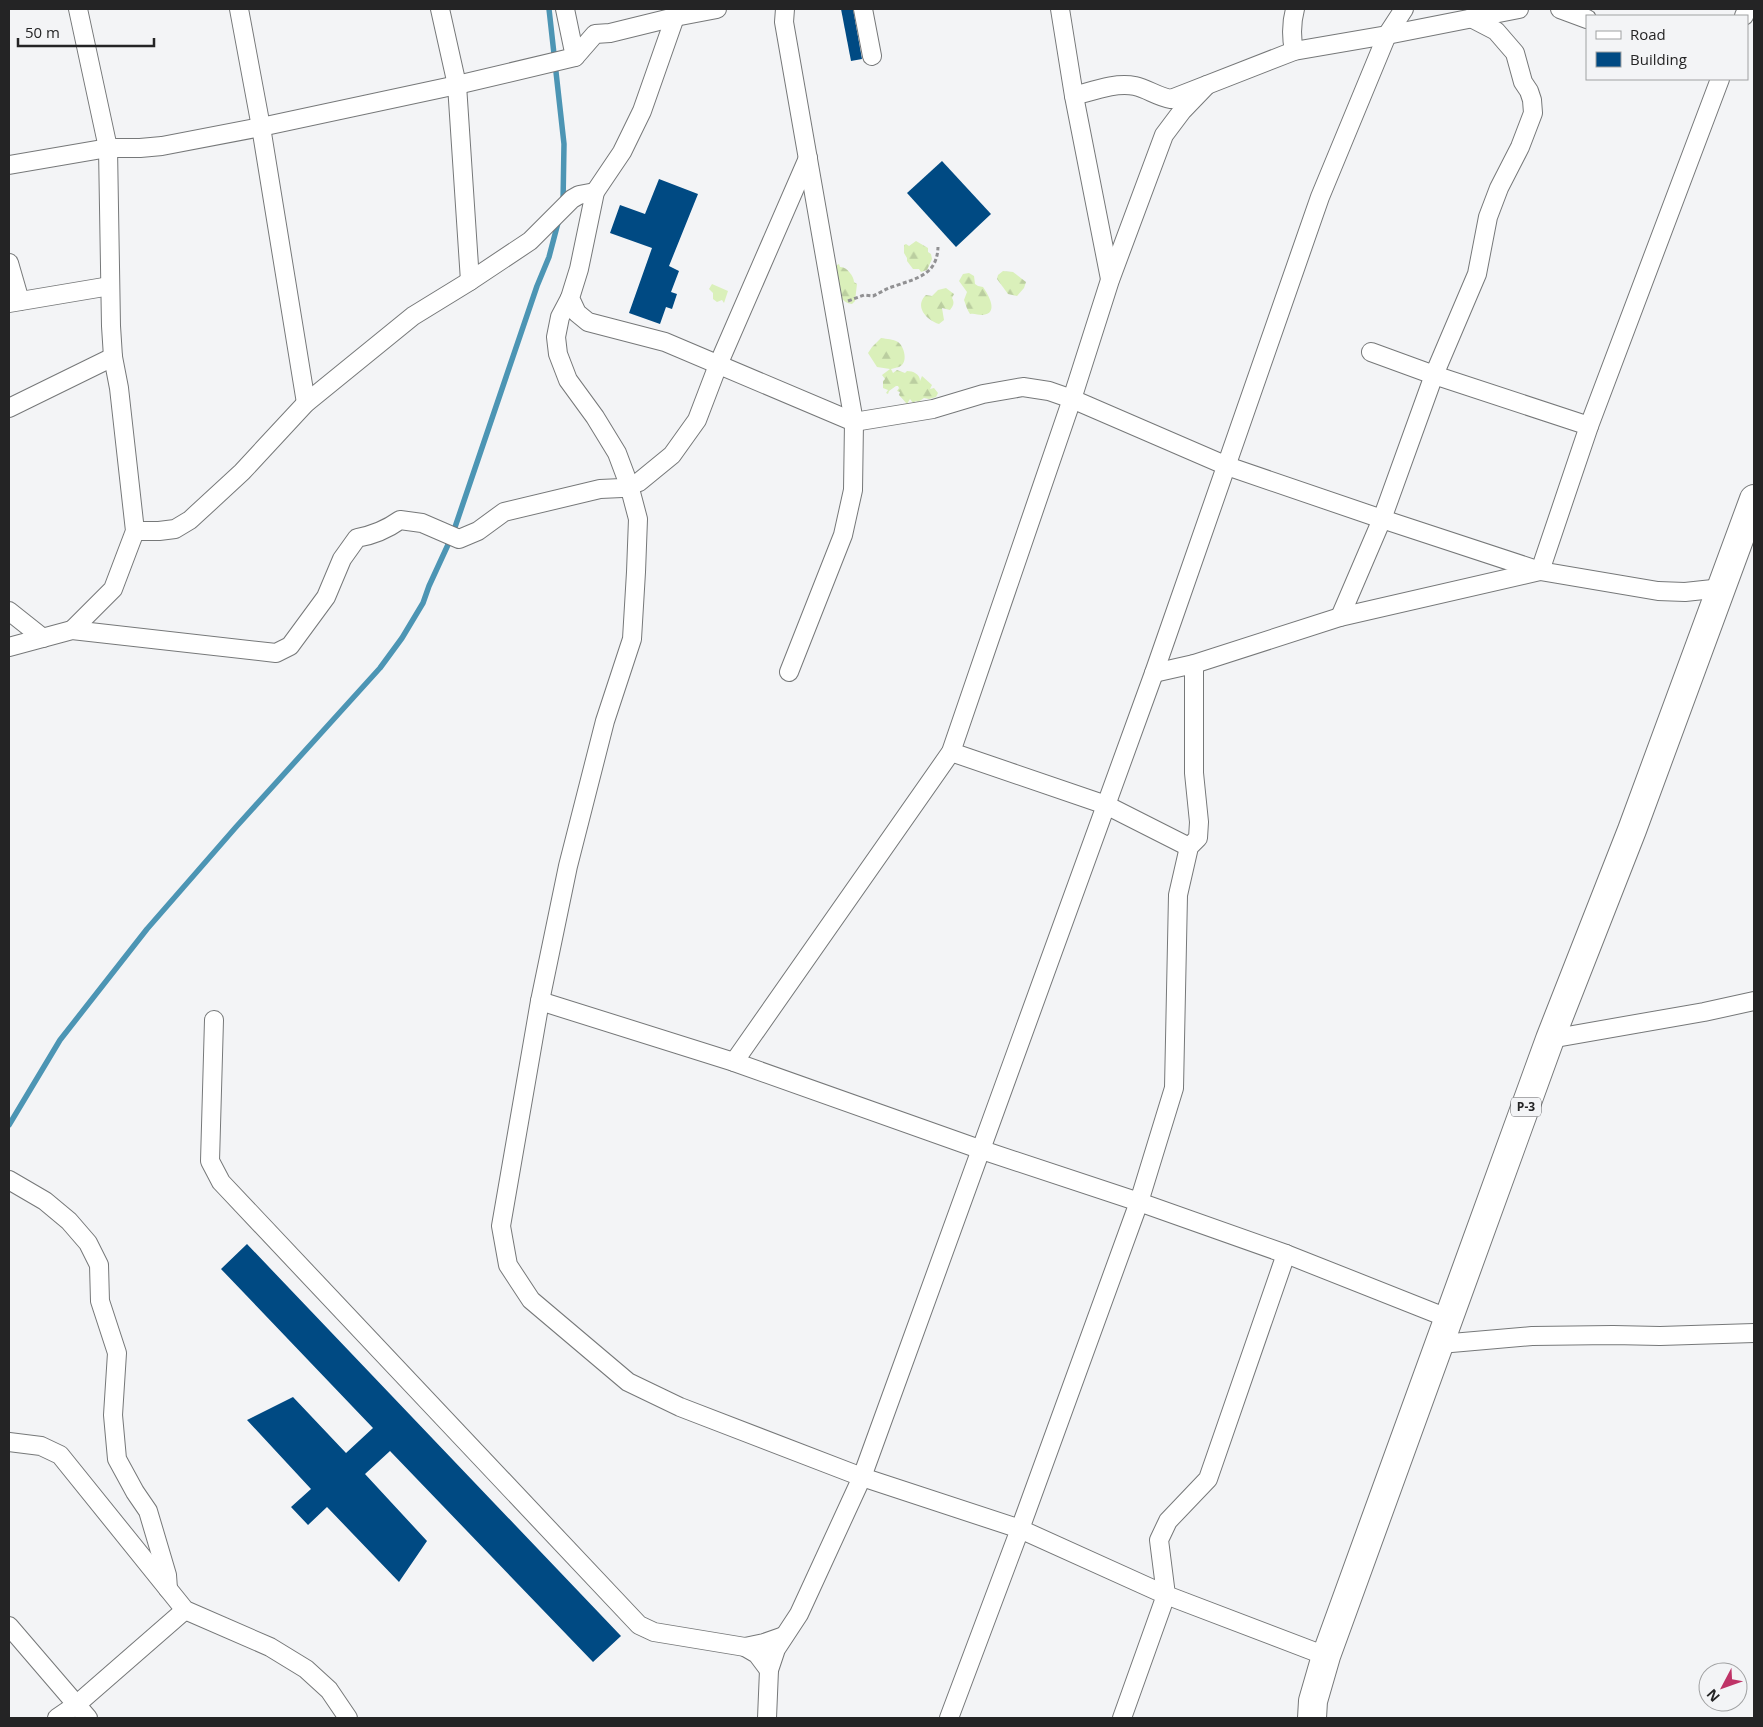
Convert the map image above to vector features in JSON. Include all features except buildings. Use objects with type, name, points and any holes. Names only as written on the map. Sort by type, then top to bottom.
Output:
[{"type":"highway","name":"P-3","points":[[1310,1713],[1326,1656],[1450,1319],[1550,1039],[1632,830],[1722,588],[1746,546],[1754,499]]},
{"type":"street","points":[[72,630],[113,588],[135,531],[114,357],[110,286],[108,148],[78,9]]},
{"type":"street","points":[[239,9],[261,127],[306,403]]},
{"type":"street","points":[[440,9],[457,85],[470,281]]},
{"type":"street","points":[[566,9],[575,57]]},
{"type":"street","points":[[9,165],[108,148],[162,146],[457,85],[575,57],[596,34],[610,33],[717,9]]},
{"type":"street","points":[[785,9],[784,22],[854,422],[853,490],[843,535],[789,672]]},
{"type":"street","points":[[863,9],[872,56]]},
{"type":"street","points":[[1060,9],[1074,96],[1110,280]]},
{"type":"street","points":[[1294,50],[1291,36],[1295,9]]},
{"type":"street","points":[[767,1718],[769,1670],[776,1648],[799,1614],[862,1477],[1154,673],[1320,197],[1387,35],[1404,9]]},
{"type":"street","points":[[1074,96],[1120,84],[1141,88],[1161,97],[1171,98],[1294,50],[1387,35],[1519,9]]},
{"type":"street","points":[[1560,9],[1586,19]]},
{"type":"street","points":[[676,17],[642,111],[622,152],[595,192],[579,269],[570,298],[560,317],[556,337],[558,354],[568,380],[595,418],[616,453],[629,485],[638,519],[632,639],[605,722],[570,857],[540,1001],[501,1226],[508,1266],[531,1300],[628,1382],[680,1407],[862,1477],[1020,1528],[1166,1595],[1326,1656]]},
{"type":"street","points":[[1340,617],[1382,519],[1434,375],[1476,274],[1488,217],[1499,188],[1520,147],[1534,113],[1529,91],[1523,82],[1514,53],[1496,31],[1471,18]]},
{"type":"street","points":[[1540,571],[1590,426],[1720,80]]},
{"type":"street","points":[[734,1062],[951,752],[1072,399],[1110,280],[1164,136],[1182,111],[1207,85]]},
{"type":"street","points":[[9,647],[72,630],[276,653],[290,646],[326,597],[342,559],[357,538],[382,532],[400,520],[422,523],[459,539],[478,531],[504,512],[600,489],[622,488],[639,482],[672,455],[697,420],[718,365],[808,158]]},
{"type":"street","points":[[135,531],[159,531],[175,528],[190,520],[242,472],[306,403],[413,316],[530,241],[579,195],[595,192]]},
{"type":"street","points":[[9,263],[15,302],[110,286]]},
{"type":"street","points":[[570,298],[577,313],[588,322],[666,342],[854,422],[933,408],[983,394],[1023,387],[1049,390],[1227,466],[1540,571],[1658,591],[1685,592],[1722,588]]},
{"type":"street","points":[[1371,352],[1434,375],[1590,426]]},
{"type":"street","points":[[9,408],[114,357]]},
{"type":"street","points":[[1154,673],[1194,664],[1340,617],[1540,571]]},
{"type":"street","points":[[9,611],[43,638]]},
{"type":"street","points":[[949,1718],[1138,1202],[1174,1088],[1178,896],[1189,846],[1198,838],[1199,822],[1194,773],[1194,664]]},
{"type":"street","points":[[951,752],[1106,805],[1189,846]]},
{"type":"street","points":[[540,1001],[734,1062],[982,1150],[1138,1202],[1286,1254],[1450,1319]]},
{"type":"street","points":[[1550,1039],[1704,1012],[1754,1001]]},
{"type":"street","points":[[214,1020],[210,1161],[221,1182],[639,1624],[654,1632],[744,1647],[757,1654],[769,1670]]},
{"type":"street","points":[[9,1180],[45,1200],[69,1221],[88,1243],[99,1265],[100,1301],[117,1353],[113,1415],[118,1459],[135,1492],[148,1511],[168,1575],[168,1589]]},
{"type":"street","points":[[1122,1718],[1166,1595],[1159,1540],[1168,1520],[1208,1479],[1286,1254]]},
{"type":"street","points":[[1440,1344],[1532,1336],[1754,1334]]},
{"type":"street","points":[[9,1442],[41,1446],[60,1455],[185,1610],[270,1647],[306,1669],[329,1690],[348,1718]]},
{"type":"street","points":[[57,1718],[76,1705],[185,1610]]},
{"type":"street","points":[[9,1626],[88,1718]]},
{"type":"street","points":[[744,1647],[784,1636]]},
{"type":"path","points":[[834,305],[864,295],[873,296],[921,276],[935,264],[938,247]]},
{"type":"green space","points":[[916,241],[928,248],[932,259],[927,270],[921,272],[919,269],[913,269],[904,253],[904,245],[909,246]]},
{"type":"green space","points":[[839,264],[840,267],[845,268],[849,272],[857,284],[855,301],[852,304],[847,303],[843,299],[838,290],[835,266]]},
{"type":"green space","points":[[1003,271],[1013,272],[1026,282],[1024,288],[1017,296],[1008,294],[997,279],[998,275]]},
{"type":"green space","points":[[969,273],[974,276],[975,284],[983,287],[990,299],[992,308],[987,314],[970,314],[967,309],[964,300],[967,292],[959,281],[963,274]]},
{"type":"green space","points":[[712,284],[728,291],[724,303],[722,300],[717,302],[713,299],[713,293],[709,289]]},
{"type":"green space","points":[[946,288],[954,294],[952,298],[953,304],[950,310],[942,308],[944,320],[939,324],[926,316],[921,308],[921,304],[926,295],[932,296],[938,290]]},
{"type":"green space","points":[[881,338],[898,342],[904,351],[904,362],[899,367],[891,369],[893,373],[897,370],[905,373],[907,371],[916,373],[920,381],[922,376],[932,385],[930,389],[934,388],[938,393],[936,397],[924,398],[913,403],[910,399],[907,404],[899,395],[900,392],[897,391],[898,386],[889,391],[888,394],[886,393],[888,390],[883,388],[883,381],[885,379],[882,375],[890,369],[877,367],[868,353]]},
{"type":"waterway","points":[[549,9],[564,144],[563,203]]},
{"type":"waterway","points":[[9,1125],[60,1040],[147,929],[236,827],[380,668],[402,638],[423,603],[452,536],[537,286],[549,257],[559,219]]}]
